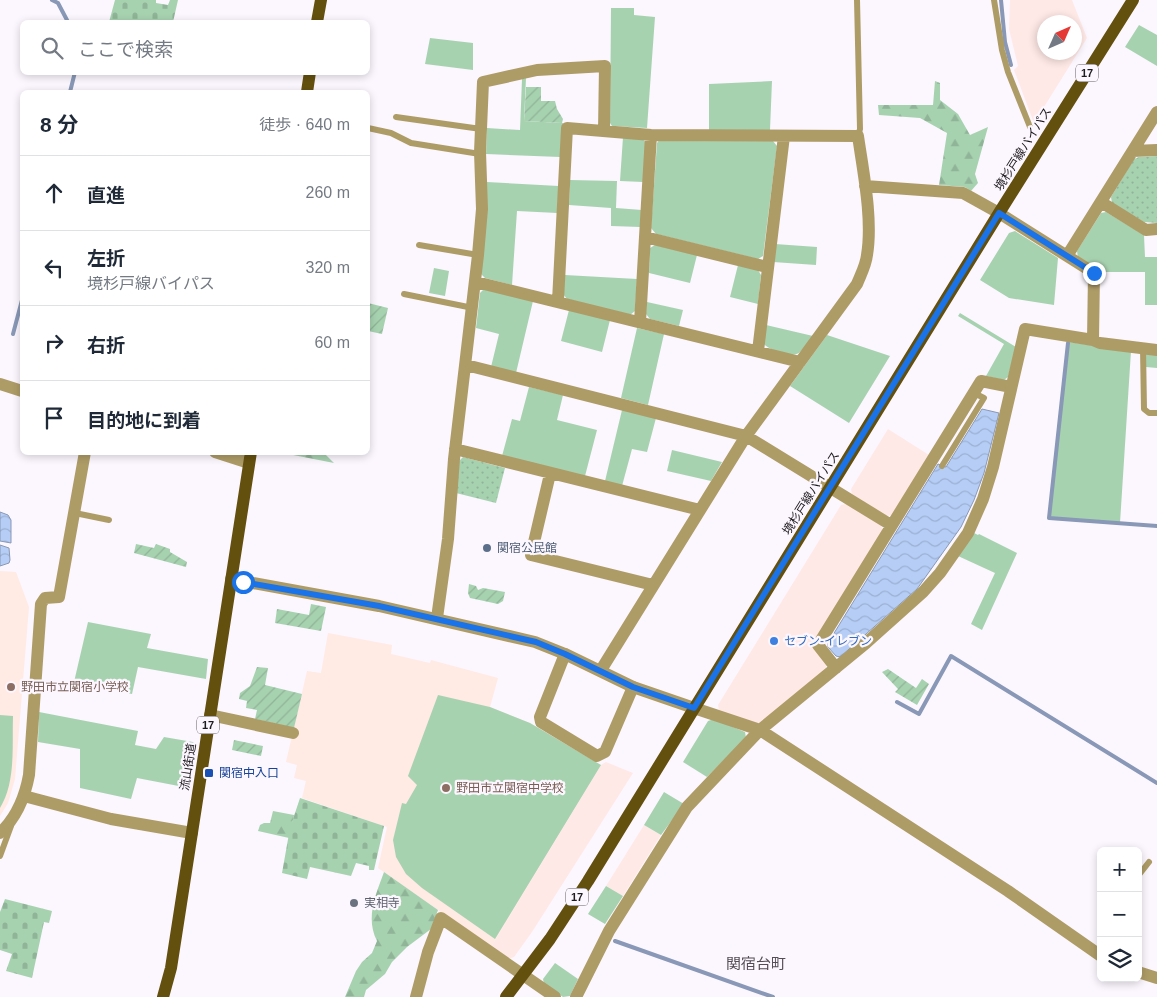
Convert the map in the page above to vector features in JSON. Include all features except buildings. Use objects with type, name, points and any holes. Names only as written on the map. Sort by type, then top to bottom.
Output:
[{"type":"main road","points":[[317,20],[321,0]]},
{"type":"main road","name":"境杉戸線バイパス","points":[[506,997],[550,939],[588,881],[999,213],[1133,0]]},
{"type":"main road","points":[[307,90],[310,75]]},
{"type":"main road","name":"流山街道","points":[[163,997],[171,968],[250,458]]},
{"type":"street","points":[[438,618],[448,539],[455,449],[476,282],[482,209],[480,154],[483,82],[537,70],[605,66],[604,131]]},
{"type":"street","points":[[1067,256],[1157,112]]},
{"type":"street","points":[[558,302],[567,128],[651,134],[858,136],[865,186],[869,239],[867,256],[857,284],[746,436],[601,670]]},
{"type":"street","points":[[640,322],[651,134]]},
{"type":"street","points":[[758,351],[784,136]]},
{"type":"street","points":[[1133,151],[1157,150]]},
{"type":"street","points":[[865,186],[963,193],[999,213],[1094,273],[1093,340]]},
{"type":"street","points":[[1100,202],[1146,230],[1157,229]]},
{"type":"street","points":[[645,238],[767,268]]},
{"type":"street","points":[[476,282],[800,362]]},
{"type":"street","points":[[576,997],[609,931],[677,821],[711,780],[760,730],[836,668],[923,592],[940,573],[968,533],[991,475],[1025,329],[1093,340],[1100,343],[1157,350]]},
{"type":"street","points":[[466,364],[746,436],[891,525]]},
{"type":"street","points":[[836,668],[818,645],[891,525],[981,382],[1011,387]]},
{"type":"street","points":[[0,384],[20,390]]},
{"type":"street","points":[[455,449],[700,510]]},
{"type":"street","points":[[0,832],[14,818],[24,796],[29,775],[41,604],[46,598],[59,597],[85,455]]},
{"type":"street","points":[[232,455],[250,458]]},
{"type":"street","points":[[550,474],[530,555],[654,585]]},
{"type":"street","points":[[231,580],[379,606],[536,642],[601,670],[633,687],[760,730],[1008,891],[1097,953]]},
{"type":"street","points":[[565,654],[540,717],[541,722],[597,756],[605,752],[633,687]]},
{"type":"street","points":[[210,715],[293,733]]},
{"type":"street","points":[[24,796],[110,819],[192,832]]},
{"type":"street","points":[[416,997],[428,952],[441,918],[522,976],[555,997]]},
{"type":"street","points":[[1142,973],[1157,978]]},
{"type":"lane","points":[[857,0],[860,129],[858,136]]},
{"type":"lane","points":[[994,0],[1002,50],[1030,127]]},
{"type":"lane","points":[[396,117],[481,129]]},
{"type":"lane","points":[[370,128],[391,133],[411,143],[480,154]]},
{"type":"lane","points":[[419,245],[478,255]]},
{"type":"lane","points":[[404,294],[473,308]]},
{"type":"lane","points":[[1143,348],[1144,409],[1149,413],[1157,413]]},
{"type":"lane","points":[[942,466],[984,398],[974,393]]},
{"type":"lane","points":[[75,513],[109,520]]},
{"type":"lane","points":[[0,856],[8,839],[14,818]]},
{"type":"lane","points":[[1142,871],[1149,862]]},
{"type":"shaded area","points":[[1010,0],[1072,0],[1078,15],[1037,15],[1037,60],[1073,60],[1034,123],[1014,70],[1018,66],[1009,29]]},
{"type":"shaded area","points":[[1082,25],[1087,38],[1082,46]]},
{"type":"shaded area","points":[[888,429],[929,455],[892,515],[887,516],[852,494],[851,489]]},
{"type":"shaded area","points":[[846,504],[881,525],[883,531],[812,645],[826,664],[826,669],[761,723],[755,724],[719,710],[718,705],[841,505]]},
{"type":"shaded area","name":"野田市立関宿小学校","points":[[0,571],[16,572],[29,607],[15,779],[8,803],[0,816]]},
{"type":"shaded area","name":"野田市立関宿中学校","points":[[328,633],[392,645],[391,654],[430,663],[431,660],[498,678],[490,707],[530,723],[601,765],[491,947],[378,868],[387,827],[302,798],[306,781],[294,778],[297,765],[286,762],[307,671],[321,673]]},
{"type":"shaded area","points":[[606,762],[633,773],[532,932],[514,957],[508,959],[491,947],[601,765]]},
{"type":"shaded area","points":[[644,825],[661,835],[623,896],[606,886]]},
{"type":"green space","points":[[115,0],[156,0],[156,3],[168,5],[170,0],[178,0],[173,20],[110,20]]},
{"type":"green space","points":[[611,8],[634,8],[634,15],[655,17],[647,128],[612,126],[610,123]]},
{"type":"green space","points":[[1139,25],[1157,35],[1157,66],[1125,47]]},
{"type":"green space","points":[[430,38],[473,43],[473,70],[425,64]]},
{"type":"green space","points":[[526,78],[524,121],[563,123],[560,157],[486,154],[487,128],[520,130],[522,79]]},
{"type":"green space","points":[[772,81],[770,130],[709,130],[709,84]]},
{"type":"green space","points":[[935,81],[940,83],[940,100],[958,114],[970,135],[988,127],[975,174],[978,183],[971,191],[965,187],[939,185],[947,133],[920,118],[879,115],[878,105],[933,105]]},
{"type":"green space","points":[[526,87],[541,87],[541,101],[555,101],[563,119],[562,123],[524,121]]},
{"type":"green space","points":[[623,137],[642,138],[646,143],[643,182],[620,181]]},
{"type":"green space","points":[[660,139],[773,141],[777,146],[763,256],[758,259],[656,234],[651,228],[657,143]]},
{"type":"green space","points":[[1157,156],[1157,223],[1144,222],[1112,203],[1111,197],[1134,159]]},
{"type":"green space","points":[[570,180],[617,181],[616,208],[642,210],[640,227],[611,226],[611,208],[569,205]]},
{"type":"green space","points":[[487,182],[559,186],[557,213],[517,211],[512,285],[485,278],[481,274]]},
{"type":"green space","points":[[1106,212],[1144,235],[1145,257],[1157,257],[1157,305],[1145,305],[1145,272],[1099,272],[1078,258],[1077,251],[1101,213]]},
{"type":"green space","points":[[1015,231],[1058,258],[1054,305],[1009,298],[980,280],[1009,233]]},
{"type":"green space","points":[[775,244],[817,247],[816,265],[773,262]]},
{"type":"green space","points":[[655,245],[697,255],[690,283],[649,273],[650,248]]},
{"type":"green space","points":[[738,265],[758,270],[761,275],[758,304],[730,297]]},
{"type":"green space","points":[[434,268],[449,271],[445,296],[429,293]]},
{"type":"green space","points":[[565,275],[637,279],[635,311],[630,315],[567,299],[563,294]]},
{"type":"green space","points":[[484,289],[533,301],[516,373],[491,367],[499,334],[476,328],[480,293]]},
{"type":"green space","points":[[647,302],[683,310],[679,326],[650,319],[646,314]]},
{"type":"green space","points":[[370,304],[388,308],[382,334],[370,331]]},
{"type":"green space","points":[[569,310],[610,320],[602,352],[561,341]]},
{"type":"green space","points":[[960,313],[1016,347],[1008,377],[1004,380],[986,376],[1004,344],[958,316]]},
{"type":"green space","points":[[766,325],[813,336],[804,349],[797,354],[781,353],[763,343]]},
{"type":"green space","points":[[637,328],[664,334],[648,405],[621,398]]},
{"type":"green space","points":[[827,335],[890,356],[849,423],[790,386]]},
{"type":"green space","points":[[1069,342],[1131,351],[1120,523],[1050,517]]},
{"type":"green space","points":[[1145,353],[1157,354],[1157,368],[1146,367]]},
{"type":"green space","points":[[529,387],[563,395],[557,420],[597,430],[585,476],[502,456],[512,419],[520,421]]},
{"type":"green space","points":[[622,410],[656,418],[647,452],[632,449],[622,486],[605,481]]},
{"type":"green space","points":[[672,450],[722,462],[711,481],[667,471]]},
{"type":"green space","points":[[293,455],[326,455],[334,463]]},
{"type":"green space","points":[[463,457],[505,468],[496,503],[456,493],[459,461]]},
{"type":"green space","points":[[974,533],[1017,553],[982,630],[971,624],[995,573],[958,556]]},
{"type":"green space","points":[[136,544],[154,548],[156,544],[170,549],[170,552],[187,562],[186,567],[134,553]]},
{"type":"green space","points":[[469,584],[476,586],[478,590],[483,588],[505,592],[503,601],[498,604],[470,598],[468,593]]},
{"type":"green space","points":[[311,604],[326,607],[321,631],[275,623],[277,609],[309,615]]},
{"type":"green space","points":[[88,622],[151,634],[147,648],[208,659],[206,679],[138,667],[132,694],[74,682]]},
{"type":"green space","points":[[257,667],[268,668],[265,685],[302,694],[294,728],[255,719],[257,710],[246,708],[247,701],[239,699],[240,693],[250,686]]},
{"type":"green space","points":[[888,669],[916,688],[922,679],[929,684],[917,705],[895,692],[898,689],[882,672]]},
{"type":"green space","points":[[438,695],[490,707],[530,723],[601,765],[495,939],[422,888],[406,874],[396,857],[393,840],[402,803],[406,804],[417,785],[408,776]]},
{"type":"green space","points":[[39,712],[138,731],[135,745],[156,749],[164,737],[193,742],[196,745],[189,788],[137,778],[131,799],[80,788],[80,749],[38,742]]},
{"type":"green space","points":[[0,715],[13,716],[13,751],[9,787],[0,808]]},
{"type":"green space","points":[[714,719],[745,732],[746,738],[707,777],[683,762],[708,721]]},
{"type":"green space","points":[[234,740],[263,746],[261,756],[232,750]]},
{"type":"green space","points":[[664,792],[684,804],[661,835],[644,825]]},
{"type":"green space","points":[[300,798],[384,826],[374,870],[369,870],[369,866],[356,863],[351,876],[310,867],[307,879],[282,873],[290,828]]},
{"type":"green space","points":[[273,811],[294,815],[289,838],[258,831],[260,825],[270,823]]},
{"type":"green space","points":[[384,872],[438,910],[431,929],[407,947],[392,962],[385,974],[366,990],[364,997],[345,997],[356,971],[372,953],[377,941],[372,924],[372,915],[375,897]]},
{"type":"green space","points":[[606,886],[623,896],[605,924],[588,914]]},
{"type":"green space","points":[[5,899],[52,911],[49,923],[44,922],[32,978],[6,971],[12,954],[0,950],[0,912]]},
{"type":"green space","points":[[555,963],[578,979],[570,996],[563,997],[544,984],[543,979]]},
{"type":"water","points":[[982,409],[999,413],[984,473],[961,527],[917,589],[840,657],[836,656],[828,647],[828,643],[938,464],[946,467]]},
{"type":"water","points":[[0,512],[8,515],[11,520],[11,543],[0,541]]},
{"type":"water","points":[[0,545],[9,548],[10,560],[9,563],[0,566]]},
{"type":"waterway","points":[[52,0],[58,3],[67,20]]},
{"type":"waterway","points":[[1001,0],[1005,42],[1011,65]]},
{"type":"waterway","points":[[70,90],[74,75]]},
{"type":"waterway","points":[[13,334],[20,308]]},
{"type":"waterway","points":[[1068,343],[1049,518],[1157,526]]},
{"type":"waterway","points":[[897,702],[919,714],[951,656],[1157,783]]},
{"type":"waterway","points":[[615,941],[773,997]]},
{"type":"place","name":"関宿公民館","points":[[487,548]]},
{"type":"place","name":"セブン-イレブン","points":[[774,641]]},
{"type":"place","name":"野田市立関宿小学校","points":[[11,687]]},
{"type":"place","name":"関宿中入口","points":[[209,773]]},
{"type":"place","name":"野田市立関宿中学校","points":[[446,788]]},
{"type":"place","name":"実相寺","points":[[354,903]]},
{"type":"district","name":"関宿台町","points":[[756,964]]},
{"type":"route","points":[[243,582],[438,618],[536,642],[601,670],[633,687],[694,708],[999,213],[1094,273]]}]
